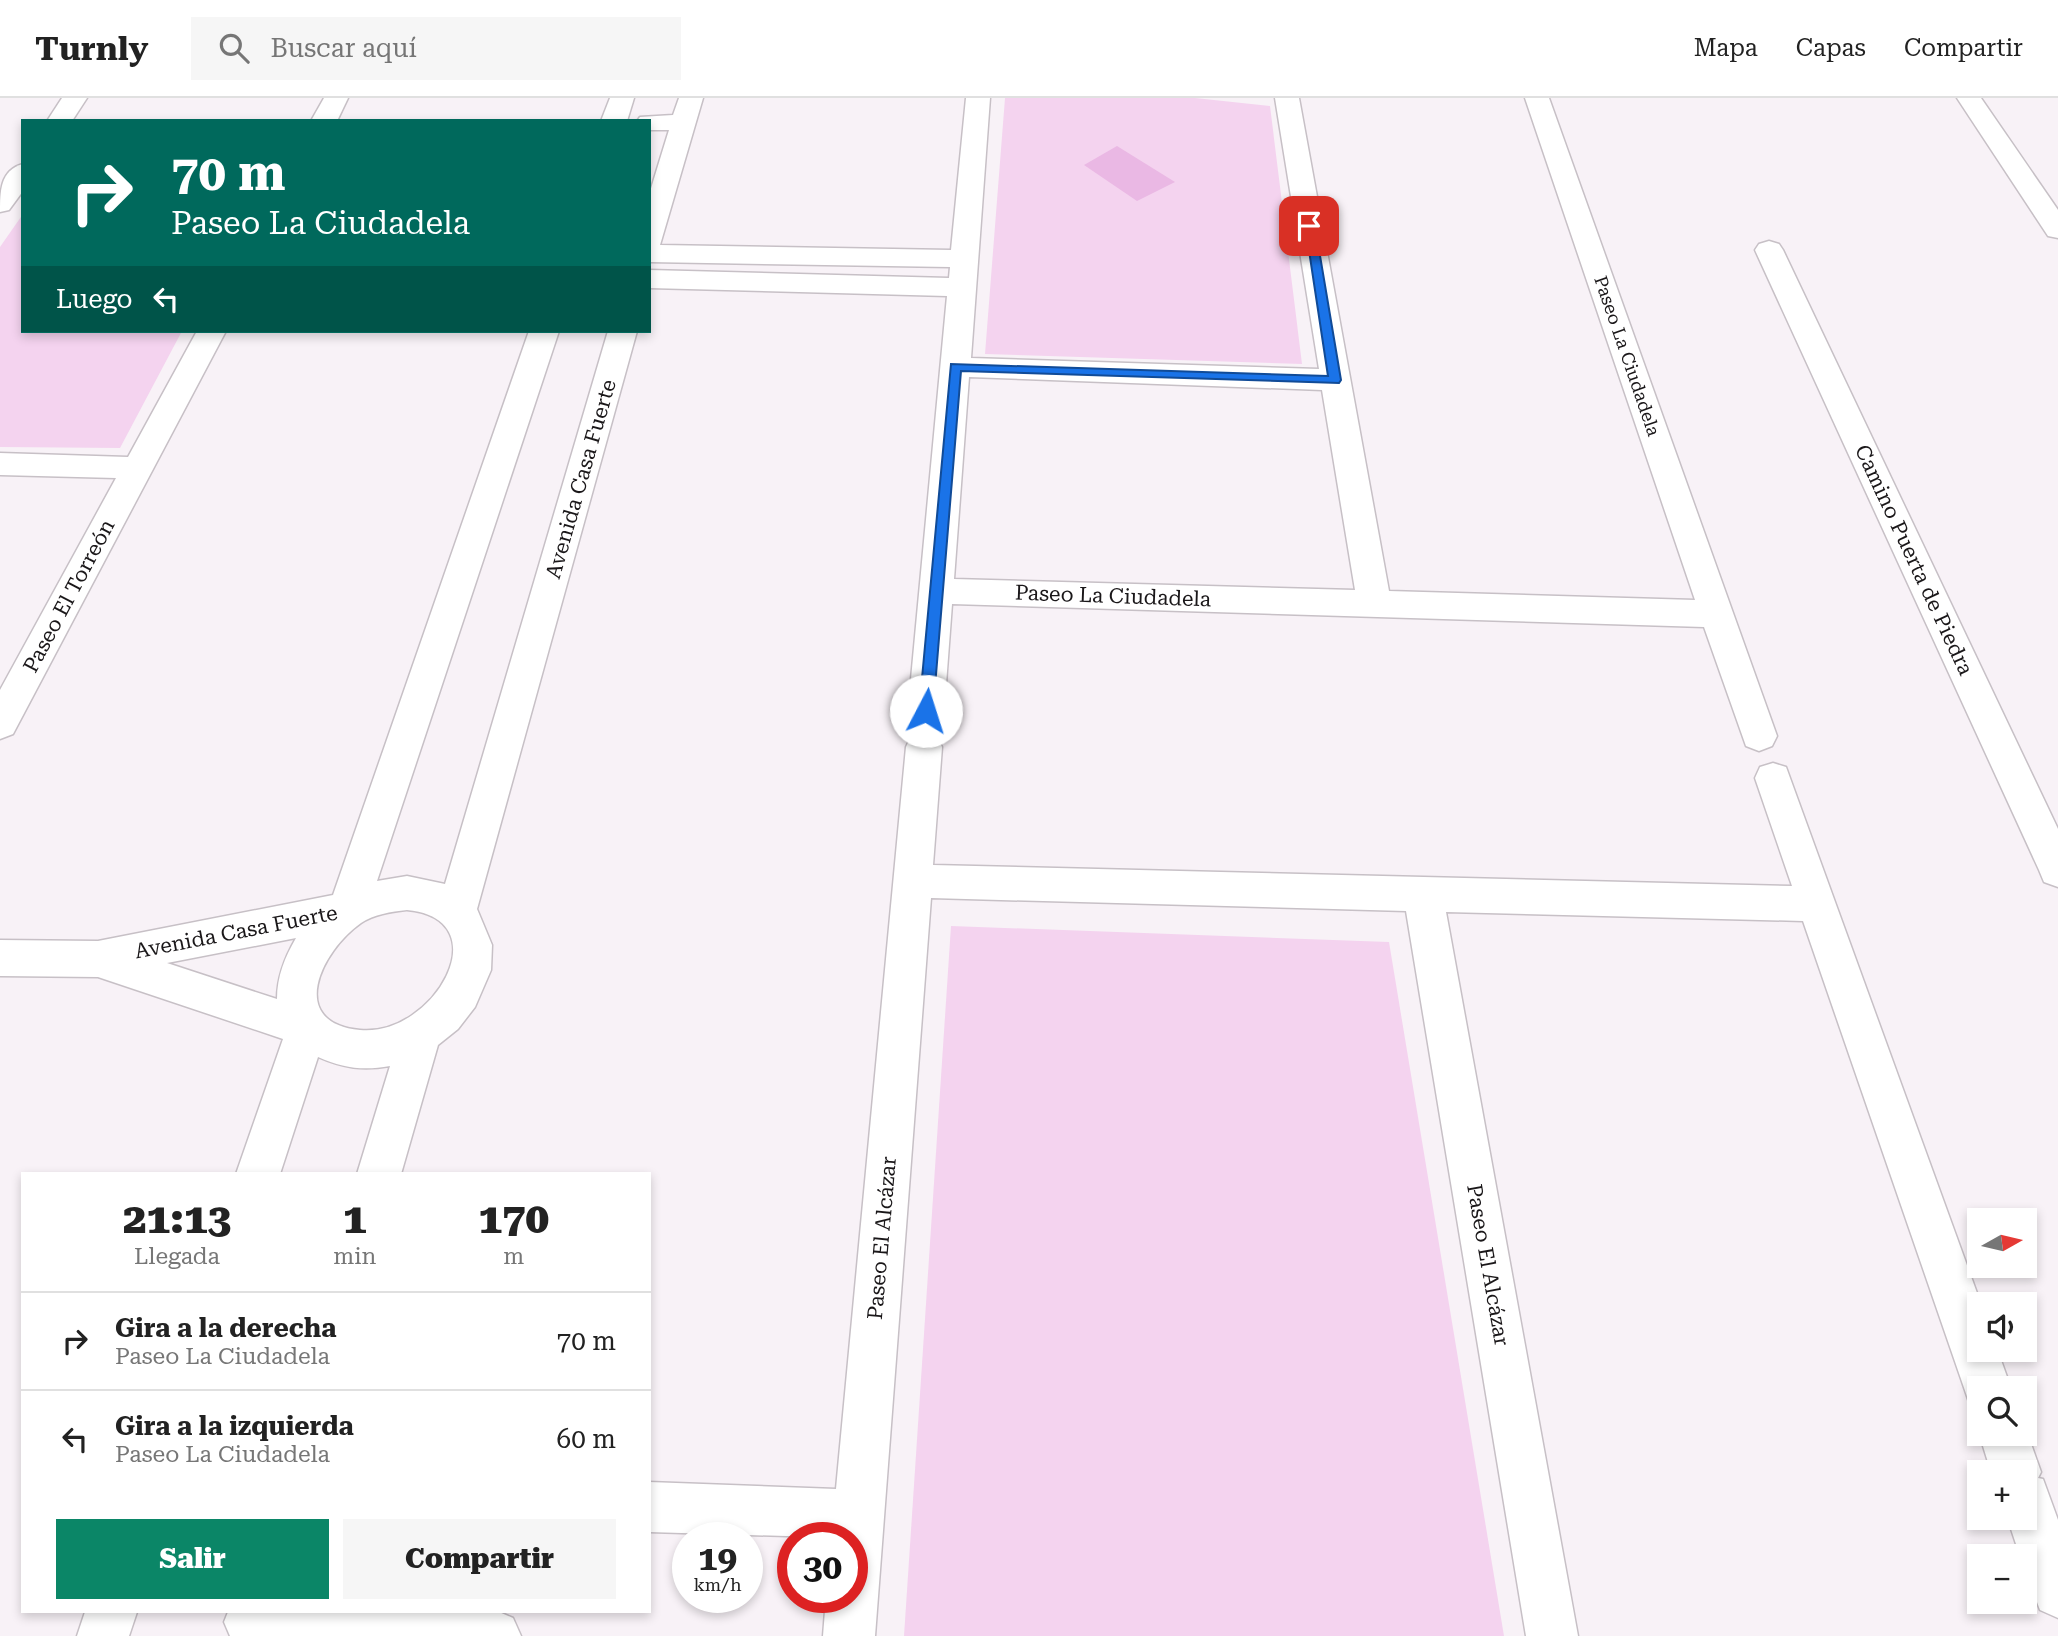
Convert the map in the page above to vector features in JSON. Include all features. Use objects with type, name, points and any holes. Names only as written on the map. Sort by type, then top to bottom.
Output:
[{"type":"street","points":[[60,119],[75,98]]},
{"type":"street","points":[[325,119],[336,98]]},
{"type":"street","points":[[615,119],[622,98]]},
{"type":"street","points":[[937,591],[978,98]]},
{"type":"street","points":[[1287,98],[1374,604]]},
{"type":"street","name":"Paseo La Ciudadela","points":[[1537,98],[1759,736]]},
{"type":"street","points":[[1969,98],[2056,224]]},
{"type":"street","points":[[651,121],[687,110]]},
{"type":"street","points":[[651,234],[687,110]]},
{"type":"street","points":[[0,204],[21,175]]},
{"type":"street","name":"Camino Puerta de Piedra","points":[[1769,250],[2058,870]]},
{"type":"street","points":[[651,253],[963,273]]},
{"type":"street","points":[[651,279],[713,281],[739,294],[797,305],[840,302],[886,285],[963,273]]},
{"type":"street","name":"Paseo El Torreón","points":[[0,724],[210,333]]},
{"type":"street","name":"Avenida Casa Fuerte","points":[[97,959],[348,910],[543,333]]},
{"type":"street","name":"Avenida Casa Fuerte","points":[[457,911],[622,333]]},
{"type":"street","points":[[956,367],[1335,380]]},
{"type":"street","points":[[0,464],[138,468]]},
{"type":"street","name":"Paseo La Ciudadela","points":[[937,591],[1717,614]]},
{"type":"street","name":"Paseo El Alcázar","points":[[858,1522],[937,591]]},
{"type":"street","points":[[1773,778],[1983,1376]]},
{"type":"street","points":[[912,881],[1818,904]]},
{"type":"street","points":[[407,893],[435,897],[457,911],[468,928],[474,949],[471,972],[460,995],[443,1016],[420,1034],[396,1045],[370,1050],[346,1049],[324,1042],[307,1028],[297,1006],[296,980],[305,954],[323,929],[348,910],[377,897],[407,893]]},
{"type":"street","name":"Paseo El Alcázar","points":[[1423,894],[1552,1636]]},
{"type":"street","points":[[0,958],[97,959]]},
{"type":"street","name":"Avenida Casa Fuerte","points":[[97,959],[307,1028]]},
{"type":"street","points":[[259,1172],[307,1028]]},
{"type":"street","points":[[380,1172],[420,1034]]},
{"type":"street","points":[[651,1507],[859,1516]]},
{"type":"street","points":[[2036,1530],[2058,1592]]},
{"type":"street","points":[[103,1636],[111,1613]]},
{"type":"street","name":"Paseo El Alcázar","points":[[849,1636],[851,1613]]},
{"type":"street","points":[[250,1623],[495,1636]]},
{"type":"shaded area","points":[[1005,98],[1195,98],[1270,106],[1302,364],[985,354]]},
{"type":"shaded area","points":[[1117,146],[1175,182],[1137,201],[1084,165]]},
{"type":"shaded area","points":[[21,217],[21,333],[181,333],[120,448],[0,447],[0,247]]},
{"type":"shaded area","points":[[951,926],[1389,942],[1504,1636],[904,1636]]},
{"type":"route","points":[[926,711],[956,367],[1335,380],[1309,226]]}]
